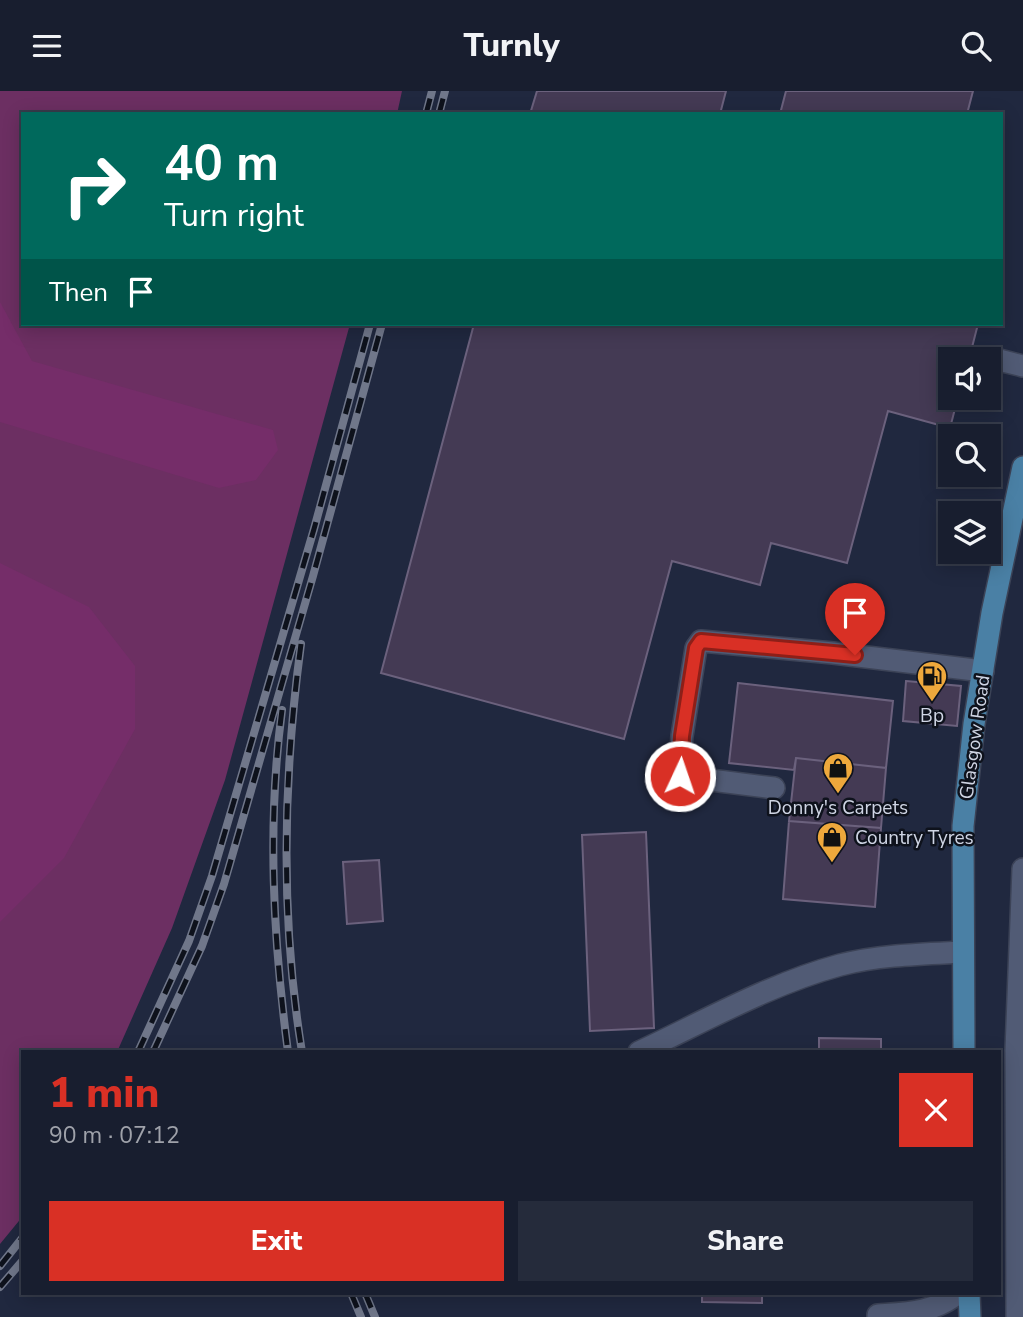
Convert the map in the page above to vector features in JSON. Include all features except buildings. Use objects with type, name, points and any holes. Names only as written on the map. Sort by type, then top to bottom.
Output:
[{"type":"main road","name":"Glasgow Road","points":[[964,1050],[963,826],[974,724],[992,613],[1023,467]]},
{"type":"main road","points":[[969,1295],[970,1317]]},
{"type":"street","points":[[1001,360],[1023,366]]},
{"type":"street","points":[[774,788],[680,776],[682,736],[696,648],[701,641],[983,671]]},
{"type":"street","points":[[1019,1308],[1020,1161],[1016,1050],[1023,869]]},
{"type":"street","points":[[643,1050],[790,981],[842,964],[909,955],[962,953]]},
{"type":"street","points":[[878,1317],[920,1313],[955,1295]]},
{"type":"shaded area","points":[[0,91],[402,91],[397,112],[21,112],[21,326],[349,326],[225,780],[172,928],[118,1050],[21,1050],[21,1218],[0,1244]]},
{"type":"shaded area","points":[[0,302],[32,361],[273,430],[278,450],[256,480],[219,488],[0,422]]},
{"type":"shaded area","points":[[0,563],[89,607],[135,666],[135,729],[64,858],[0,922]]},
{"type":"railway","points":[[427,112],[432,91]]},
{"type":"railway","points":[[440,112],[445,91]]},
{"type":"railway","points":[[139,1050],[189,941],[212,876],[314,529],[369,326]]},
{"type":"railway","points":[[154,1050],[202,946],[224,884],[381,326]]},
{"type":"railway","points":[[301,644],[290,746],[286,848],[290,950],[302,1050]]},
{"type":"railway","points":[[282,710],[273,838],[276,924],[288,1050]]},
{"type":"railway","points":[[0,1266],[21,1240]]},
{"type":"railway","points":[[0,1287],[21,1262]]},
{"type":"railway","points":[[352,1295],[361,1317]]},
{"type":"railway","points":[[366,1295],[375,1317]]},
{"type":"place","name":"Bp","points":[[932,703]]},
{"type":"place","name":"Donny's Carpets","points":[[838,795]]},
{"type":"place","name":"Country Tyres","points":[[832,864]]},
{"type":"route","points":[[680,776],[682,736],[696,648],[701,641],[855,655]]}]
